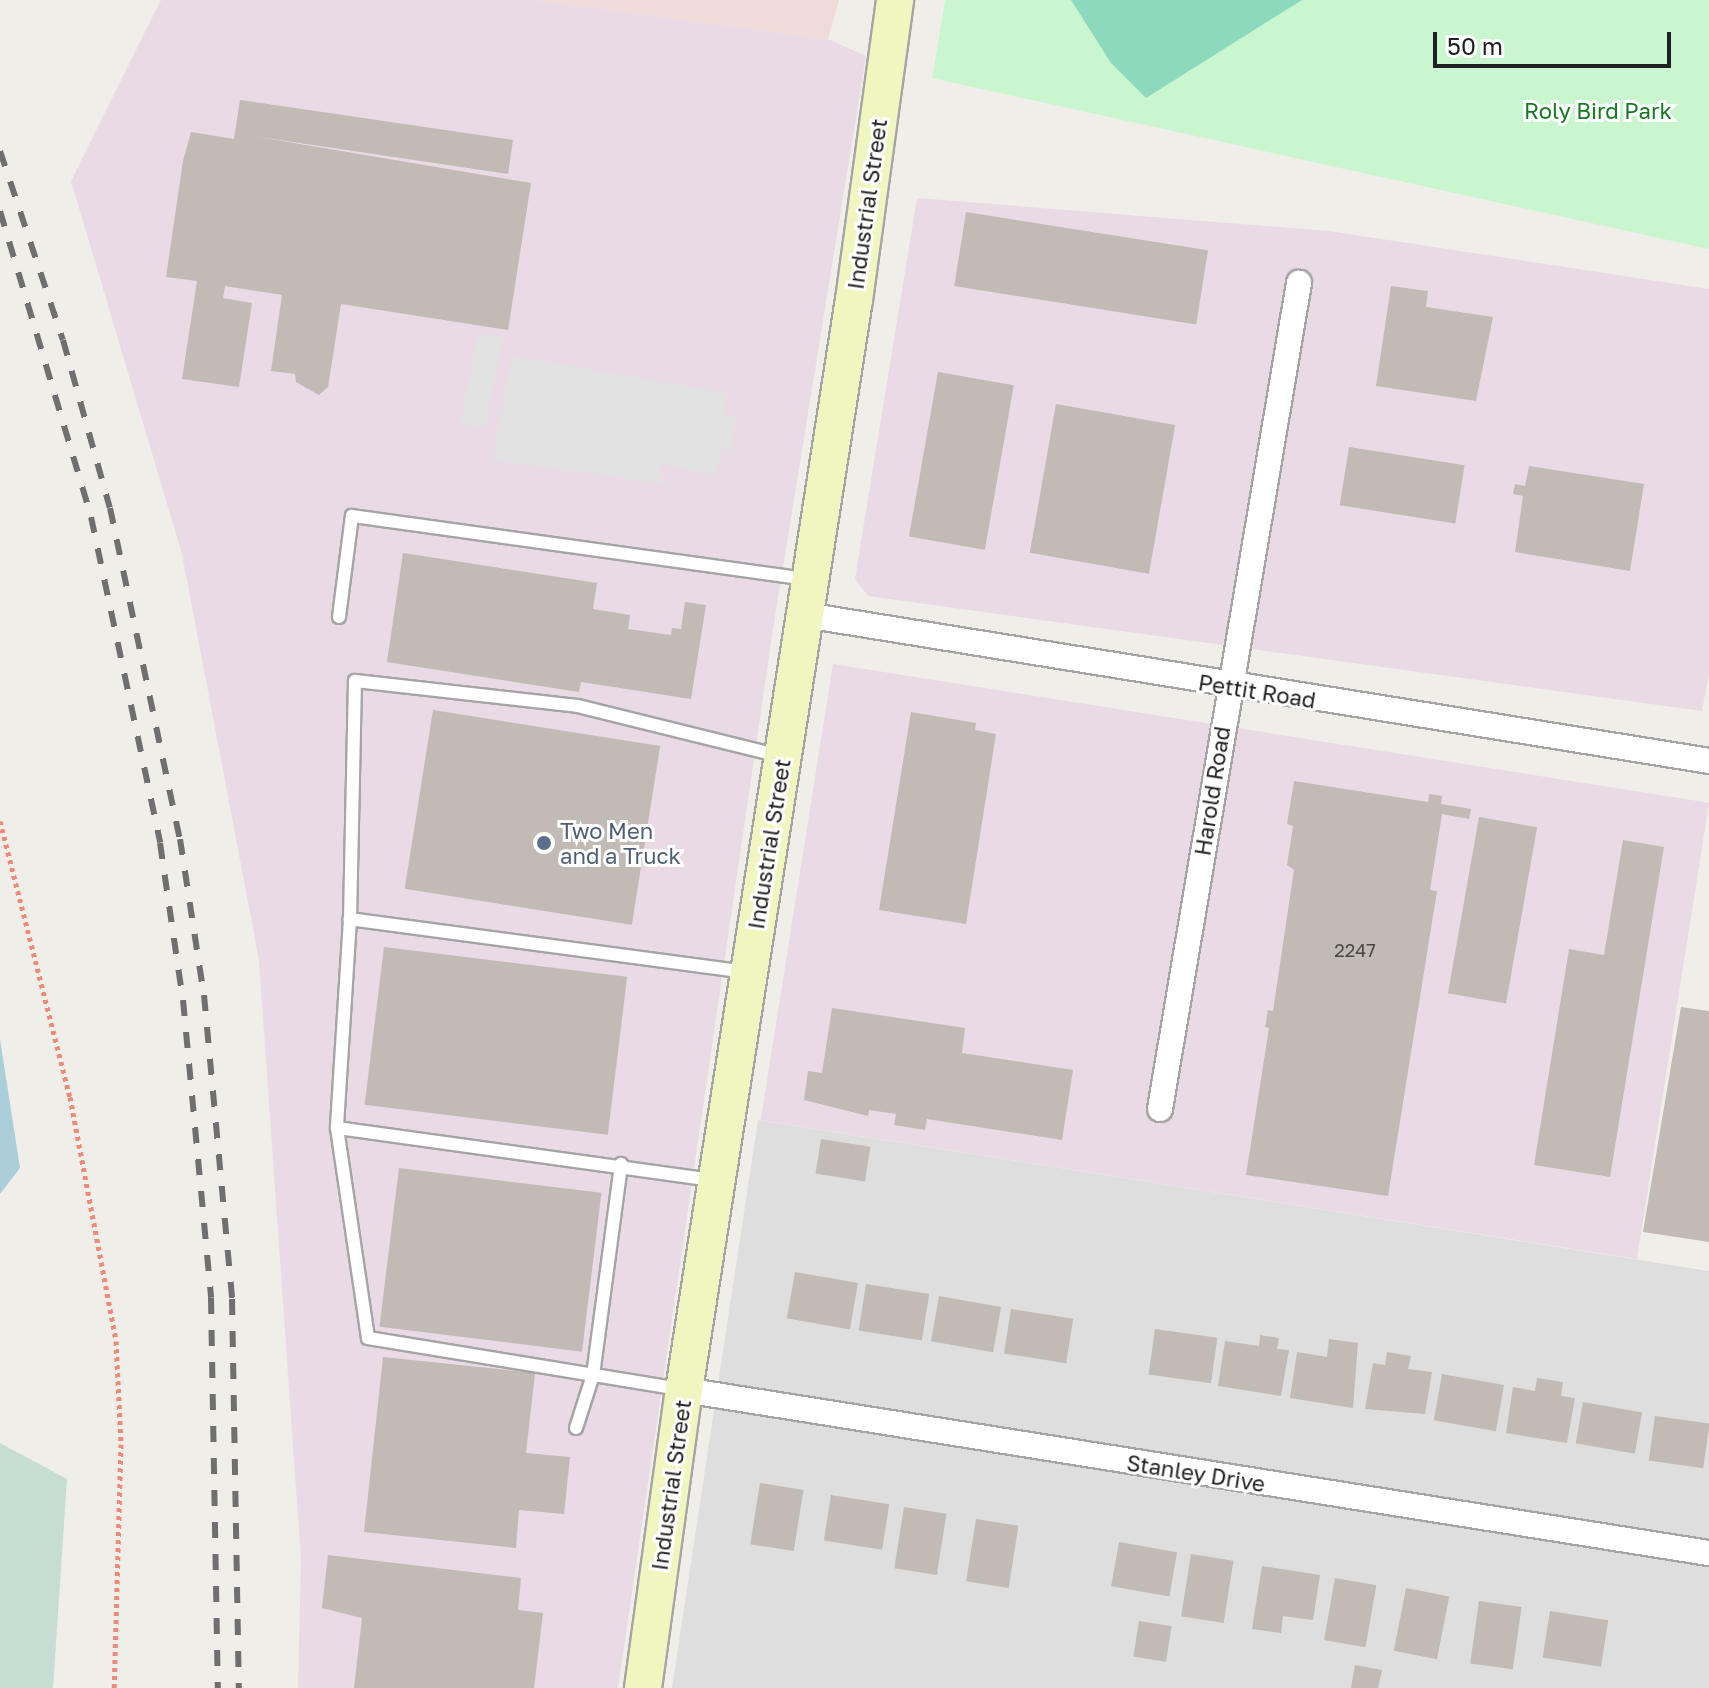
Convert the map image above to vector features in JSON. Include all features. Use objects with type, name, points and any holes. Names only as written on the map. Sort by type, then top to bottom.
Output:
[{"type":"street","name":"Industrial Street","points":[[643,1688],[684,1390],[805,615],[895,0]]},
{"type":"street","name":"Harold Road","points":[[1160,1109],[1299,283]]},
{"type":"street","name":"Pettit Road","points":[[805,615],[1229,687],[1709,761]]},
{"type":"street","name":"Stanley Drive","points":[[684,1390],[1709,1553]]},
{"type":"lane","points":[[339,617],[352,516],[810,579]]},
{"type":"lane","points":[[684,1390],[368,1338],[337,1128],[350,919],[355,681],[578,706],[783,757]]},
{"type":"lane","points":[[350,919],[749,972]]},
{"type":"lane","points":[[337,1128],[621,1164],[717,1180]]},
{"type":"lane","points":[[576,1428],[593,1375],[621,1164]]},
{"type":"path","points":[[0,821],[70,1097],[116,1341],[121,1444],[114,1688]]},
{"type":"shaded area","points":[[161,0],[535,0],[828,39],[866,56],[773,629],[618,1688],[298,1688],[301,1560],[259,960],[182,554],[71,181]]},
{"type":"shaded area","points":[[535,0],[839,0],[828,39]]},
{"type":"shaded area","points":[[917,198],[1329,231],[1709,289],[1709,673],[1702,711],[868,596],[855,579]]},
{"type":"shaded area","points":[[478,333],[503,338],[485,429],[460,424]]},
{"type":"shaded area","points":[[512,356],[727,393],[723,416],[735,417],[731,451],[721,450],[715,475],[660,464],[660,474],[671,485],[492,460]]},
{"type":"shaded area","points":[[833,664],[1709,803],[1637,1259],[761,1120]]},
{"type":"shaded area","points":[[758,1120],[1709,1271],[1709,1688],[672,1688]]},
{"type":"green space","name":"Roly Bird Park","points":[[945,0],[1709,0],[1709,249],[932,78]]},
{"type":"green space","points":[[1071,0],[1302,0],[1146,98],[1111,63]]},
{"type":"green space","points":[[0,1443],[67,1479],[53,1688],[0,1688]]},
{"type":"water","points":[[0,1039],[20,1168],[0,1194]]},
{"type":"building","points":[[240,100],[513,140],[508,174],[252,136],[531,183],[508,330],[341,304],[328,387],[319,395],[296,382],[295,374],[271,371],[282,295],[225,286],[223,298],[252,303],[239,387],[182,379],[197,281],[166,277],[183,161],[191,132],[234,139]]},
{"type":"building","points":[[966,212],[1208,250],[1196,324],[954,286]]},
{"type":"building","points":[[1391,286],[1428,291],[1426,307],[1493,317],[1476,401],[1376,386]]},
{"type":"building","points":[[938,372],[1014,385],[985,550],[909,536]]},
{"type":"building","points":[[1056,404],[1175,425],[1149,574],[1030,553]]},
{"type":"building","points":[[1349,447],[1465,465],[1455,524],[1340,505]]},
{"type":"building","points":[[1529,466],[1644,484],[1630,571],[1515,552],[1523,496],[1513,494],[1515,484],[1525,486]]},
{"type":"building","points":[[403,553],[597,583],[593,609],[630,615],[628,629],[671,635],[672,628],[681,629],[685,602],[706,605],[691,699],[581,682],[579,692],[387,662]]},
{"type":"building","points":[[433,710],[660,746],[632,925],[405,889]]},
{"type":"building","points":[[911,712],[976,723],[975,730],[996,734],[966,924],[879,910]]},
{"type":"building","points":[[1294,781],[1428,802],[1429,794],[1442,796],[1441,804],[1471,809],[1469,819],[1442,814],[1430,890],[1437,891],[1388,1196],[1246,1175],[1269,1028],[1265,1027],[1268,1010],[1273,1011],[1294,870],[1287,865],[1293,826],[1287,824]]},
{"type":"building","points":[[1479,817],[1537,827],[1506,1004],[1448,993]]},
{"type":"building","points":[[1623,840],[1664,847],[1610,1177],[1534,1165],[1569,949],[1604,955]]},
{"type":"building","points":[[384,947],[627,977],[608,1135],[365,1105]]},
{"type":"building","points":[[1681,1007],[1709,1011],[1709,1242],[1643,1232]]},
{"type":"building","points":[[832,1008],[965,1028],[962,1053],[1073,1070],[1062,1140],[927,1119],[925,1130],[894,1125],[896,1114],[869,1110],[868,1116],[804,1100],[808,1071],[822,1073]]},
{"type":"building","points":[[821,1139],[870,1147],[865,1181],[816,1174]]},
{"type":"building","points":[[399,1168],[601,1193],[582,1352],[380,1327]]},
{"type":"building","points":[[795,1272],[858,1283],[850,1329],[787,1318]]},
{"type":"building","points":[[866,1284],[929,1294],[922,1340],[859,1330]]},
{"type":"building","points":[[939,1296],[1001,1307],[993,1352],[931,1341]]},
{"type":"building","points":[[1011,1309],[1073,1319],[1066,1363],[1004,1353]]},
{"type":"building","points":[[1155,1329],[1217,1338],[1211,1383],[1149,1375]]},
{"type":"building","points":[[1260,1335],[1279,1338],[1277,1349],[1289,1350],[1281,1396],[1218,1386],[1225,1341],[1259,1346]]},
{"type":"building","points":[[1329,1339],[1358,1343],[1353,1408],[1290,1398],[1297,1352],[1327,1357]]},
{"type":"building","points":[[1387,1352],[1411,1356],[1408,1369],[1432,1372],[1425,1414],[1365,1409],[1373,1363],[1385,1365]]},
{"type":"building","points":[[383,1357],[535,1373],[526,1453],[570,1457],[564,1514],[519,1510],[516,1548],[364,1532]]},
{"type":"building","points":[[1442,1374],[1504,1385],[1496,1431],[1434,1420]]},
{"type":"building","points":[[1537,1378],[1563,1382],[1561,1396],[1575,1398],[1567,1443],[1506,1433],[1513,1387],[1535,1391]]},
{"type":"building","points":[[1583,1402],[1642,1412],[1635,1454],[1576,1443]]},
{"type":"building","points":[[1655,1416],[1709,1424],[1703,1468],[1649,1461]]},
{"type":"building","points":[[760,1483],[803,1490],[794,1551],[750,1544]]},
{"type":"building","points":[[831,1495],[889,1504],[882,1550],[824,1540]]},
{"type":"building","points":[[904,1507],[946,1514],[937,1575],[894,1568]]},
{"type":"building","points":[[976,1519],[1018,1526],[1009,1588],[966,1581]]},
{"type":"building","points":[[1119,1542],[1177,1552],[1169,1597],[1111,1586]]},
{"type":"building","points":[[1191,1554],[1233,1561],[1224,1623],[1181,1616]]},
{"type":"building","points":[[328,1555],[521,1578],[518,1610],[543,1613],[534,1688],[354,1688],[362,1618],[322,1608]]},
{"type":"building","points":[[1262,1566],[1320,1575],[1313,1620],[1283,1616],[1281,1633],[1252,1629]]},
{"type":"building","points":[[1335,1578],[1376,1585],[1365,1647],[1324,1640]]},
{"type":"building","points":[[1406,1588],[1449,1596],[1437,1659],[1394,1651]]},
{"type":"building","points":[[1479,1601],[1522,1607],[1513,1669],[1470,1663]]},
{"type":"building","points":[[1550,1611],[1608,1620],[1601,1667],[1543,1657]]},
{"type":"building","points":[[1139,1621],[1172,1626],[1166,1662],[1133,1657]]},
{"type":"building","points":[[1355,1665],[1382,1670],[1378,1688],[1351,1688]]},
{"type":"railway","points":[[0,151],[63,340],[110,508],[180,839],[204,995],[232,1299],[239,1688]]},
{"type":"railway","points":[[0,211],[91,517],[160,843],[183,1000],[211,1298],[218,1688]]},
{"type":"place","name":"Two Men and a Truck","points":[[544,843]]}]
